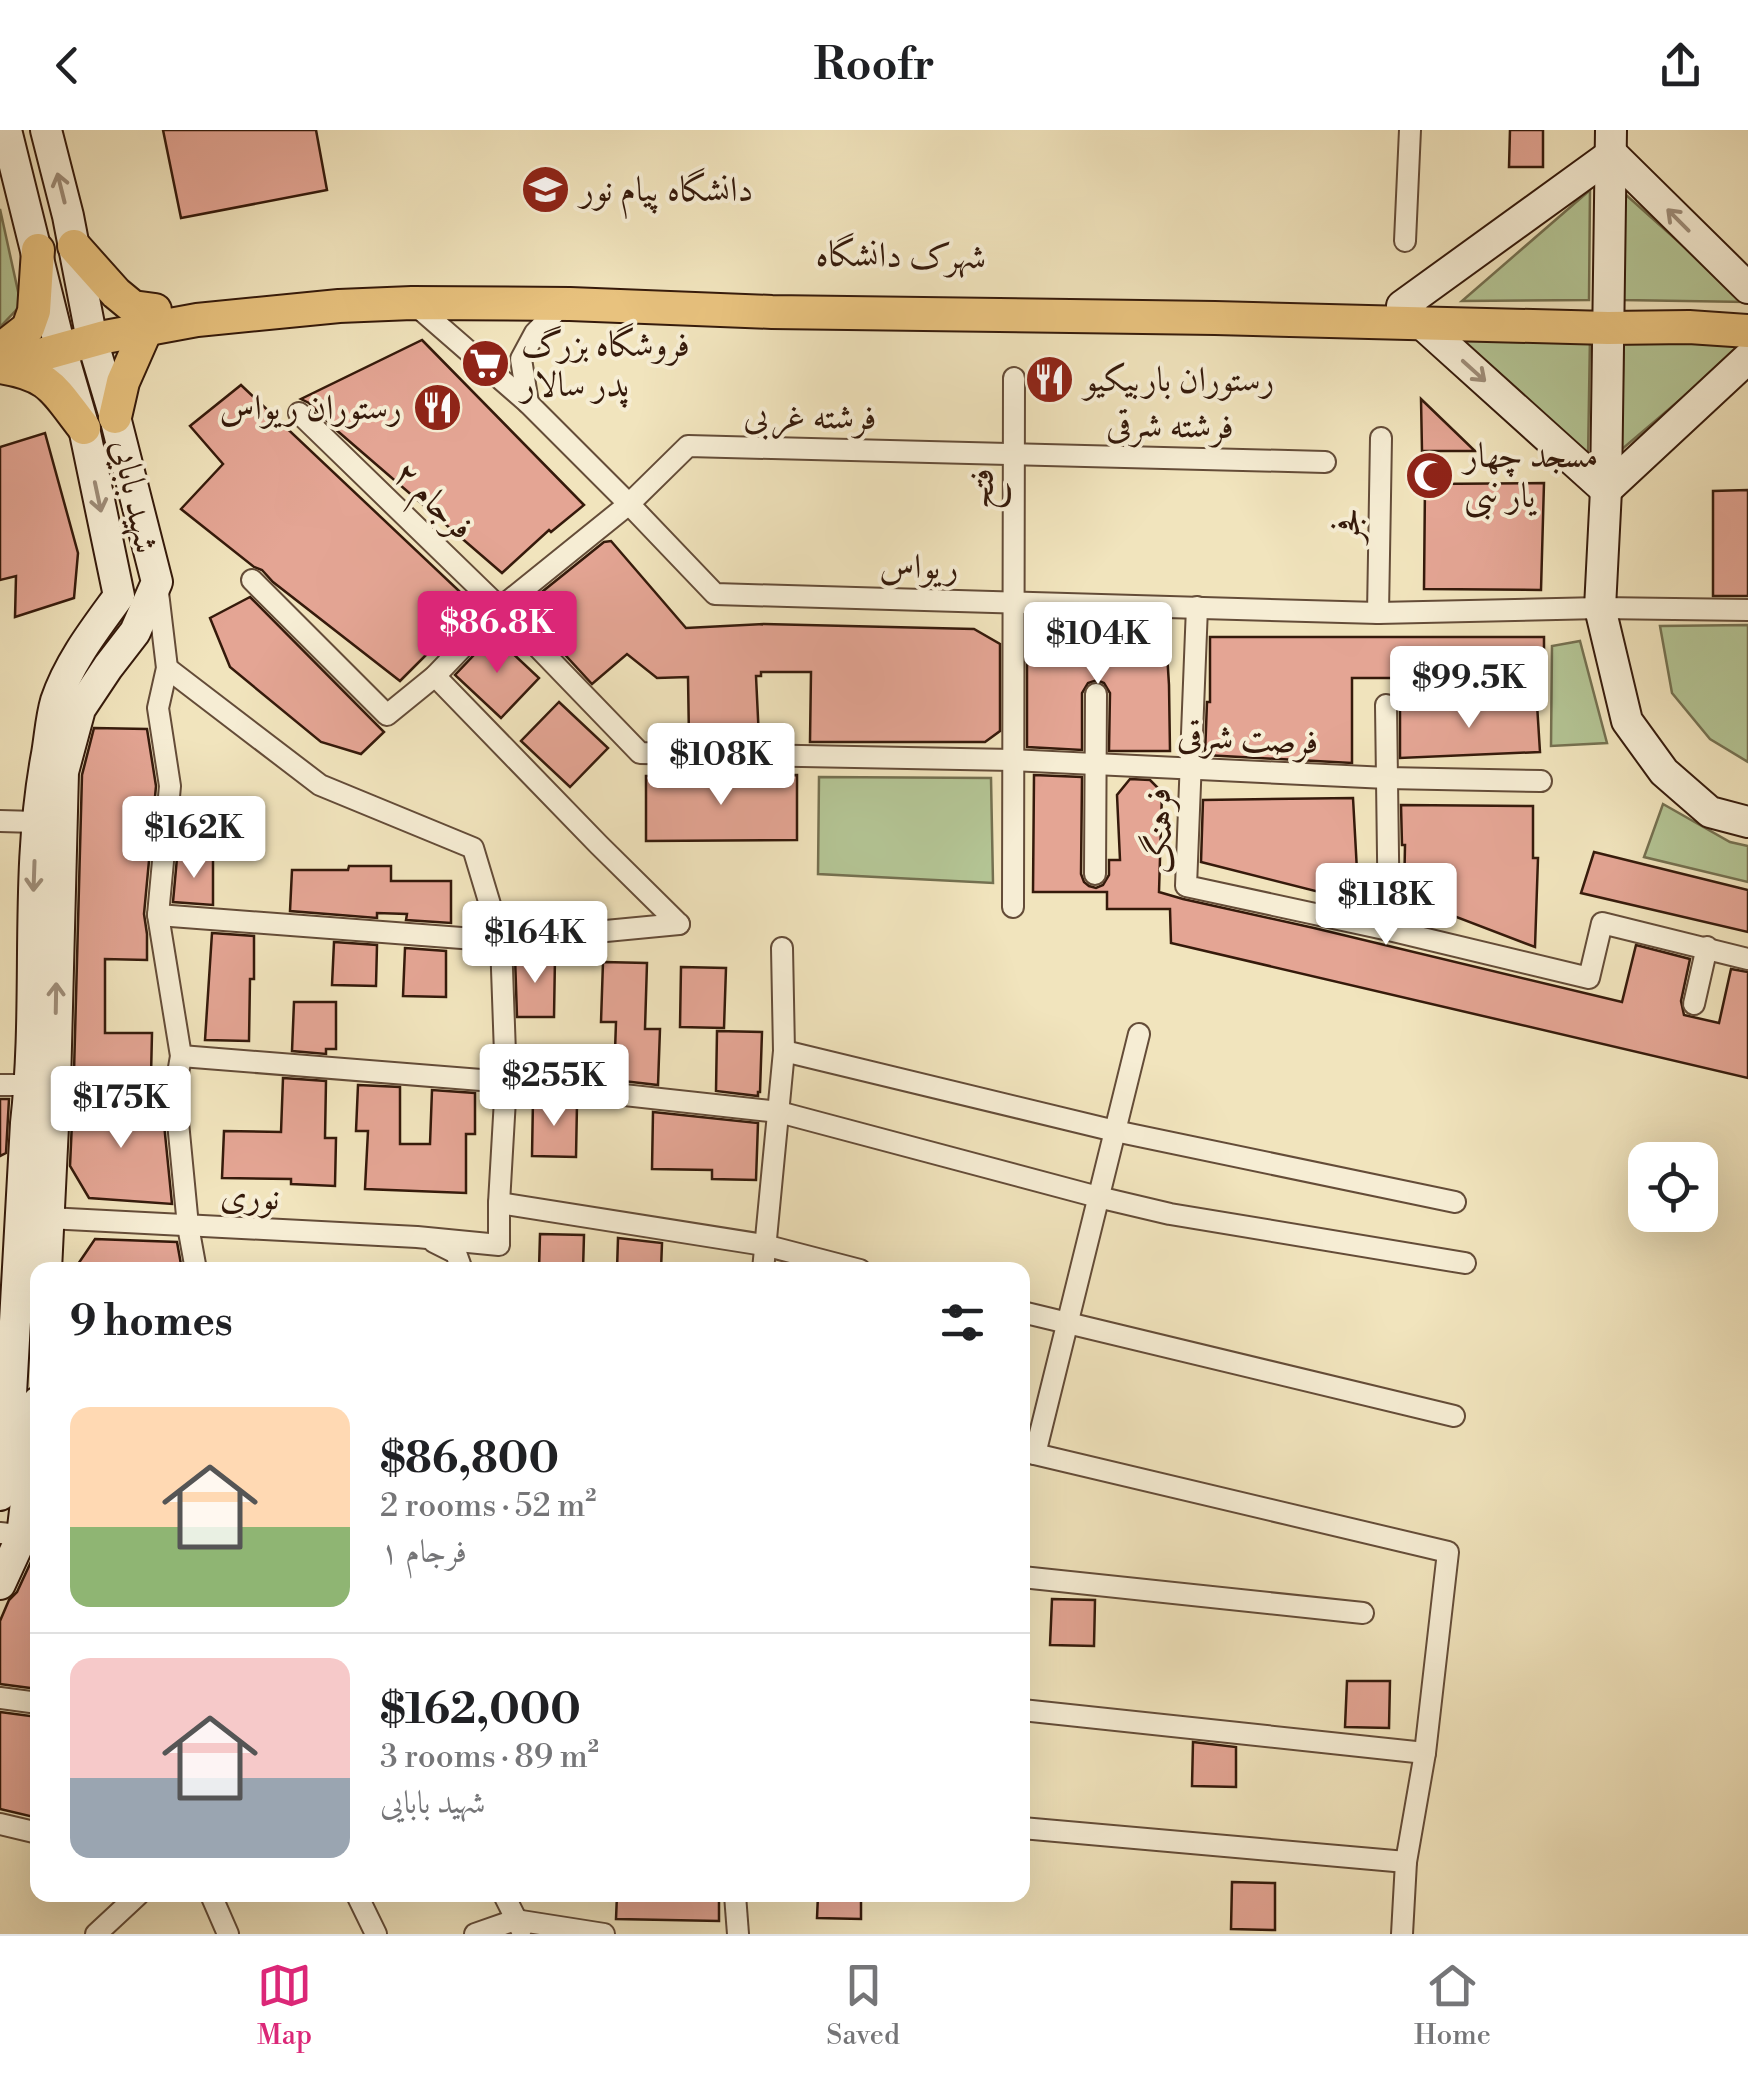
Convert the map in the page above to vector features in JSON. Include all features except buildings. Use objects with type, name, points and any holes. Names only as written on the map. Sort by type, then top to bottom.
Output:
[{"type":"main road","points":[[6,130],[38,250],[75,337]]},
{"type":"main road","points":[[46,130],[74,246],[75,337]]},
{"type":"main road","points":[[0,349],[150,320],[197,320],[412,303],[1215,318],[1412,315],[1611,142]]},
{"type":"main road","points":[[1611,142],[1748,288]]},
{"type":"main road","points":[[1611,142],[1606,490],[1600,608],[1627,721],[1664,772],[1710,812],[1748,822]]},
{"type":"main road","points":[[74,246],[116,294],[150,320]]},
{"type":"main road","points":[[0,349],[28,328],[34,310],[38,250]]},
{"type":"main road","name":"شهرک دانشگاه","points":[[150,320],[284,294],[414,288],[663,289],[1608,319],[1748,312]]},
{"type":"main road","points":[[1412,315],[1606,490]]},
{"type":"main road","points":[[1608,319],[1748,331]]},
{"type":"main road","points":[[0,367],[43,378],[99,423],[123,382],[150,320]]},
{"type":"main road","points":[[0,367],[75,337]]},
{"type":"main road","name":"شهید بابایی","points":[[0,1584],[20,1535],[30,1424],[26,1123],[43,1085],[63,772],[80,708],[135,632],[157,582],[99,423],[75,337]]},
{"type":"main road","points":[[1606,490],[1748,358]]},
{"type":"main road","name":"شهید بابایی","points":[[46,1262],[36,822],[56,702],[82,646],[120,596],[99,423]]},
{"type":"main road","name":"شهید بابایی","points":[[0,1495],[30,1424]]},
{"type":"street","points":[[1405,241],[1410,130]]},
{"type":"street","name":"ریواس","points":[[412,303],[528,403],[715,594],[1378,614],[1600,608],[1748,610]]},
{"type":"street","points":[[528,403],[521,359],[535,333],[563,304]]},
{"type":"street","name":"فتح","points":[[1013,760],[1014,378]]},
{"type":"street","name":"فرجام ۲","points":[[299,413],[500,608],[640,753],[1013,760]]},
{"type":"street","name":"فجر","points":[[1378,614],[1381,438]]},
{"type":"street","name":"فرشته غربی","points":[[252,580],[387,715],[434,676],[500,608],[630,504],[688,446],[1014,454]]},
{"type":"street","name":"فرشته شرقی","points":[[1014,454],[1325,462]]},
{"type":"street","points":[[157,582],[167,668],[158,708],[170,786],[158,916],[180,1056],[175,1092],[195,1262]]},
{"type":"street","name":"فرهنگ","points":[[1197,607],[1186,886],[1589,978],[1602,922],[1707,947]]},
{"type":"street","points":[[167,668],[320,784],[473,848],[501,941],[506,1082],[499,1203],[764,1245],[829,1262]]},
{"type":"street","points":[[158,916],[501,941],[678,924],[434,676]]},
{"type":"street","points":[[1094,874],[1096,694]]},
{"type":"street","points":[[1386,705],[1389,930]]},
{"type":"street","points":[[1012,908],[1013,760]]},
{"type":"street","name":"فرصت شرقی","points":[[1013,760],[1387,778],[1541,781]]},
{"type":"street","points":[[0,821],[36,822]]},
{"type":"street","points":[[1694,1004],[1707,947],[1748,958]]},
{"type":"street","points":[[763,1262],[784,1051],[782,948]]},
{"type":"street","points":[[1030,1449],[1067,1323],[1139,1034]]},
{"type":"street","points":[[784,1051],[1115,1132],[1455,1202]]},
{"type":"street","points":[[180,1056],[506,1082],[779,1112],[1170,1214],[1465,1263]]},
{"type":"street","points":[[0,1085],[175,1092]]},
{"type":"street","name":"نوری","points":[[48,1218],[499,1245],[499,1203]]},
{"type":"street","points":[[438,1240],[456,1253],[459,1262]]},
{"type":"street","points":[[1030,1314],[1454,1416]]},
{"type":"street","points":[[1030,1452],[1448,1552],[1426,1753],[1406,1862],[1402,1934]]},
{"type":"street","points":[[1030,1578],[1364,1613]]},
{"type":"street","points":[[0,1698],[30,1702]]},
{"type":"street","points":[[1030,1711],[1426,1753]]},
{"type":"street","points":[[0,1824],[30,1831]]},
{"type":"street","points":[[1030,1829],[1406,1862]]},
{"type":"street","points":[[96,1934],[130,1902]]},
{"type":"street","points":[[214,1902],[228,1934]]},
{"type":"street","points":[[360,1902],[376,1934]]},
{"type":"street","points":[[508,1902],[520,1927]]},
{"type":"street","points":[[736,1902],[738,1934]]},
{"type":"street","points":[[475,1934],[520,1927],[604,1934]]},
{"type":"green space","points":[[1590,190],[1589,300],[1462,301]]},
{"type":"green space","points":[[1625,194],[1746,302],[1622,300]]},
{"type":"green space","points":[[0,209],[21,305],[0,327]]},
{"type":"green space","points":[[1624,334],[1748,342],[1621,450]]},
{"type":"green space","points":[[1454,337],[1590,337],[1588,458]]},
{"type":"green space","points":[[1748,625],[1748,762],[1710,739],[1672,693],[1660,626]]},
{"type":"green space","points":[[1580,641],[1607,743],[1551,746],[1552,646]]},
{"type":"green space","points":[[819,777],[991,778],[993,883],[818,874]]},
{"type":"green space","points":[[1663,804],[1730,842],[1748,846],[1748,882],[1644,857]]},
{"type":"place","name":"دانشگاه پیام نور","points":[[545,189]]},
{"type":"place","name":"فروشگاه بزرگ پدر سالار","points":[[486,364]]},
{"type":"place","name":"رستوران باربیکیو","points":[[1049,379]]},
{"type":"place","name":"رستوران ریواس","points":[[437,407]]},
{"type":"place","name":"مسجد چهار یار نبی","points":[[1429,475]]}]
